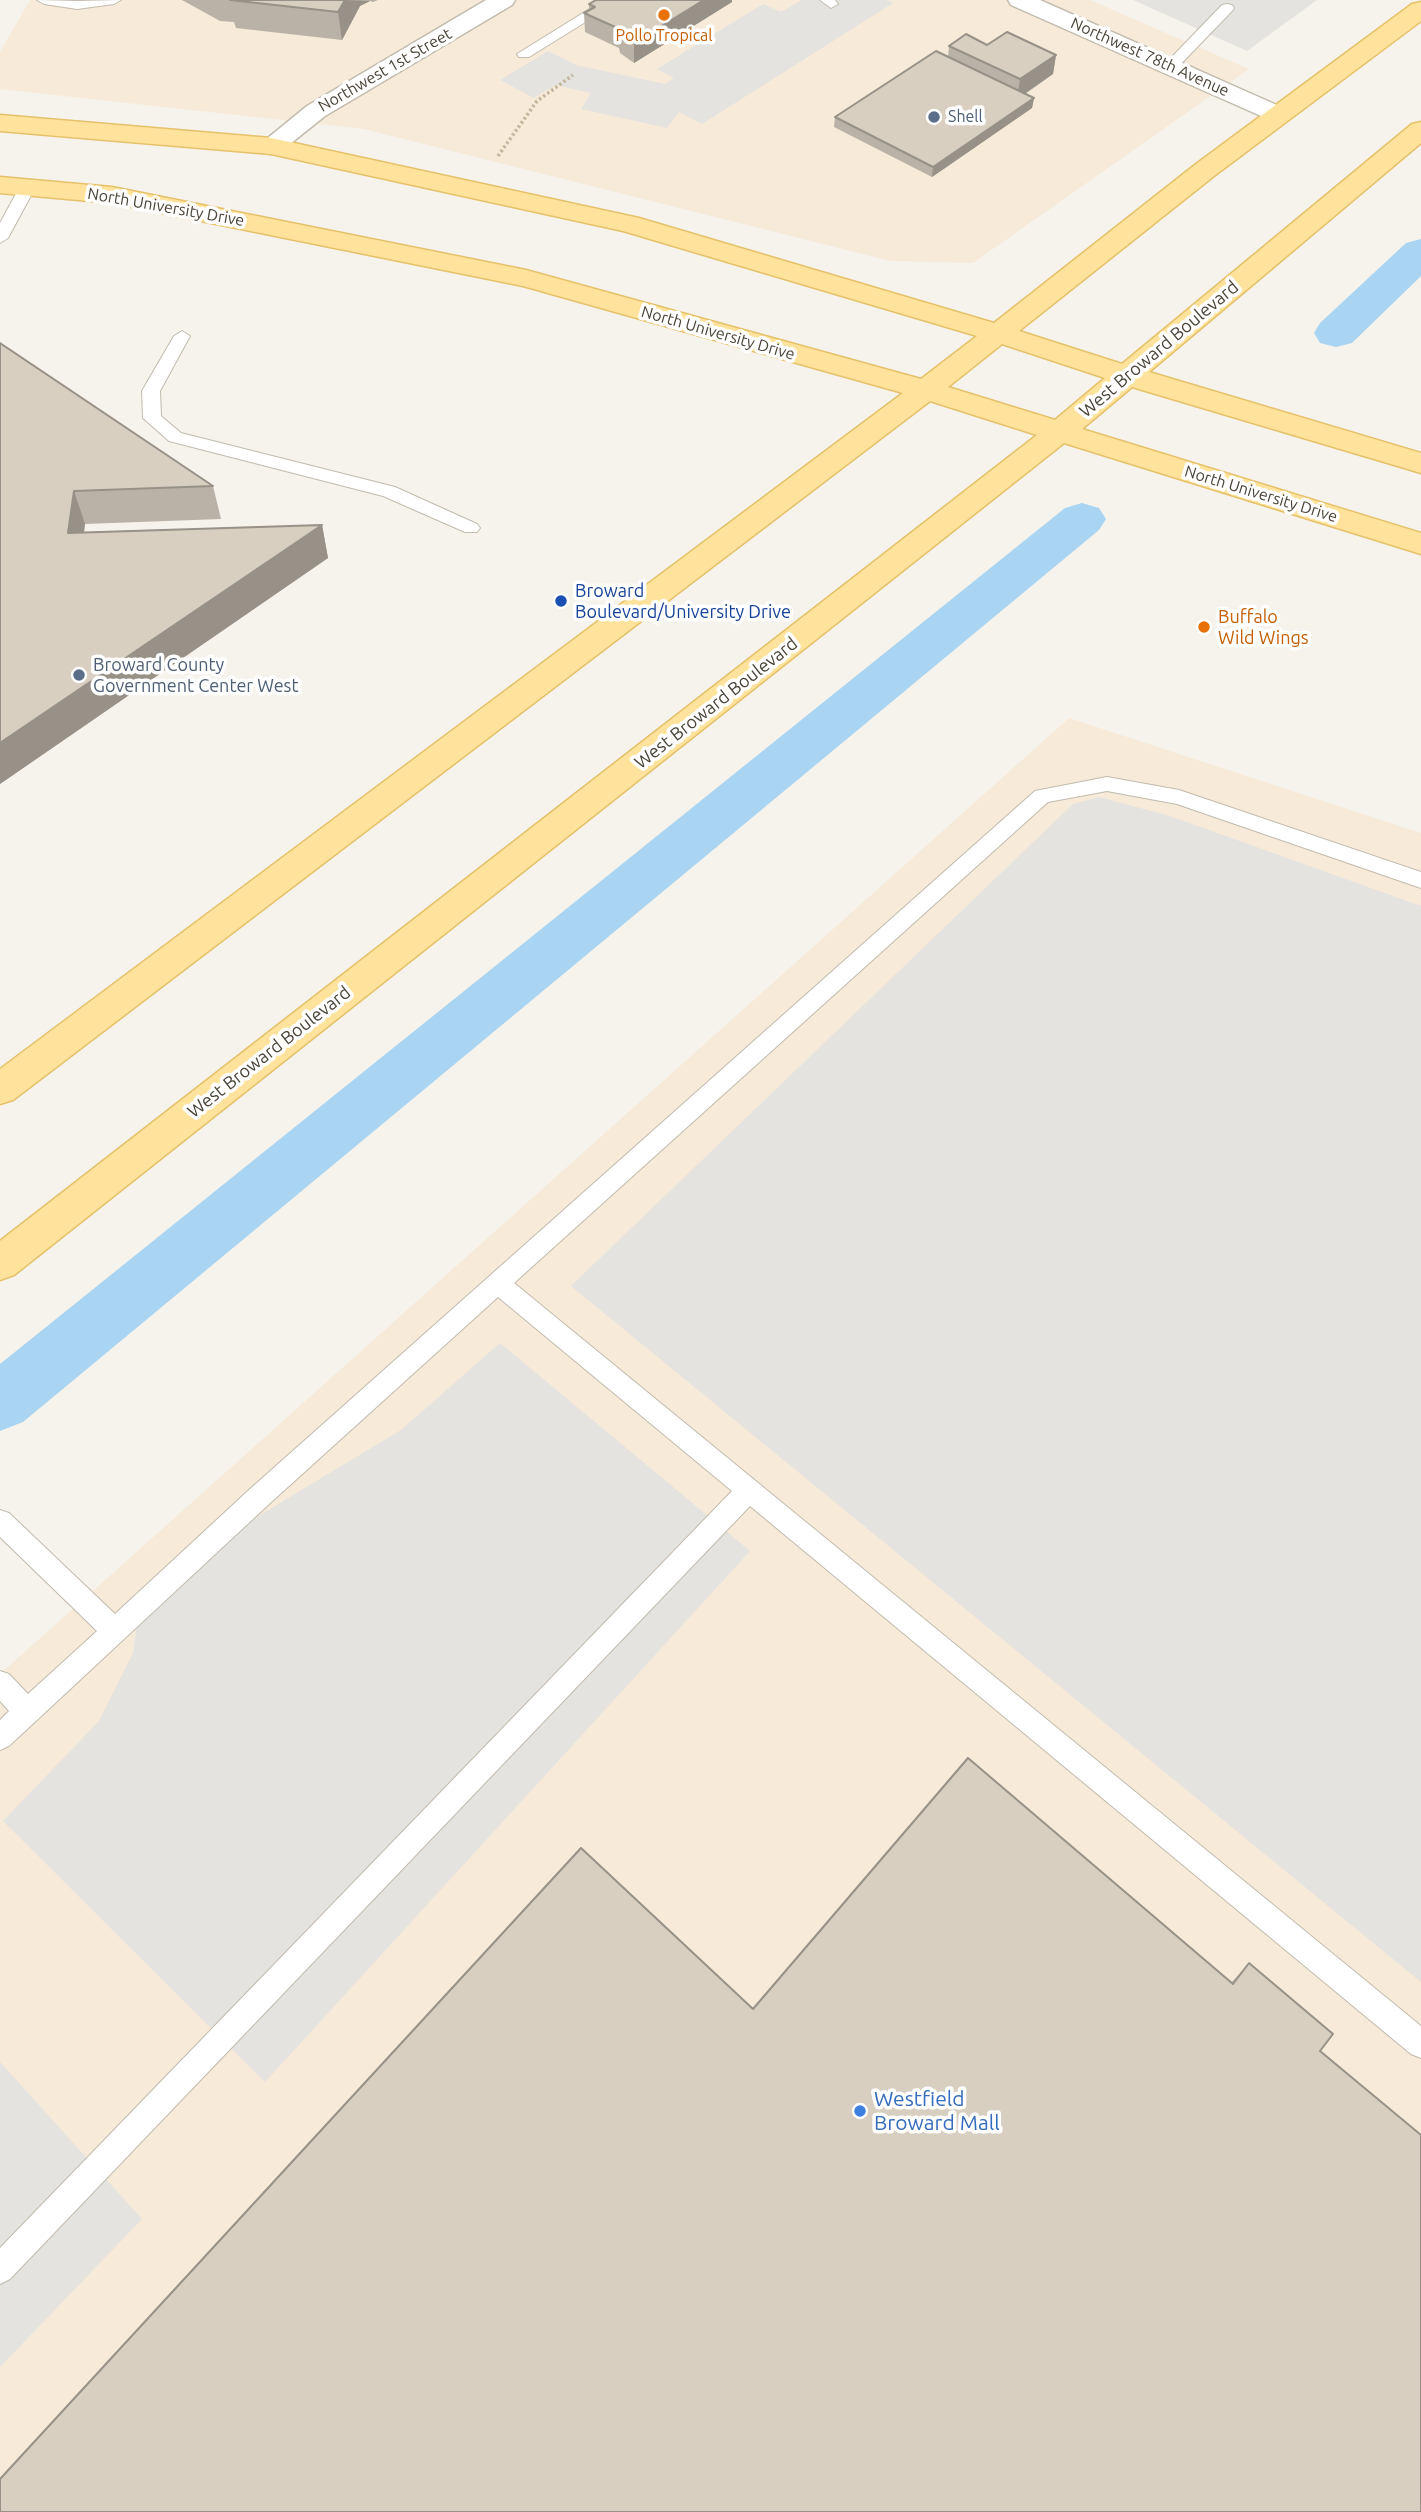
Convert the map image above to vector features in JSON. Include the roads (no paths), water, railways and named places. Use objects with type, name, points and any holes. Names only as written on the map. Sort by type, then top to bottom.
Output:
[{"type":"main road","points":[[0,1088],[925,390],[1279,115],[1421,9]]},
{"type":"main road","points":[[0,123],[271,146],[629,224],[998,333],[1125,375],[1421,463]]},
{"type":"main road","name":"West Broward Boulevard","points":[[0,1263],[1062,432],[1125,375],[1421,130]]},
{"type":"main road","name":"North University Drive","points":[[0,185],[112,195],[526,278],[925,390],[1421,544]]},
{"type":"street","name":"Northwest 1st Street","points":[[271,146],[316,111],[503,0]]},
{"type":"street","name":"Northwest 78th Avenue","points":[[1020,0],[1279,115]]},
{"type":"lane","points":[[44,0],[77,5],[114,0]]},
{"type":"lane","points":[[524,54],[614,0]]},
{"type":"lane","points":[[1209,0],[1232,4]]},
{"type":"lane","points":[[1171,66],[1232,4]]},
{"type":"lane","points":[[0,238],[27,188]]},
{"type":"lane","points":[[182,336],[151,391],[152,418],[175,437],[389,491],[471,528]]},
{"type":"lane","points":[[0,1737],[498,1283],[1042,796],[1107,783],[1179,797],[1421,880]]},
{"type":"lane","points":[[498,1283],[1421,2044]]},
{"type":"lane","points":[[0,2269],[749,1490]]},
{"type":"lane","points":[[0,1521],[115,1631]]},
{"type":"lane","points":[[0,1683],[27,1712]]},
{"type":"waterway","points":[[1336,333],[1421,252]]},
{"type":"waterway","points":[[0,1402],[1082,519]]},
{"type":"place","name":"Pollo Tropical","points":[[664,15]]},
{"type":"place","name":"Shell","points":[[934,117]]},
{"type":"place","name":"Broward Boulevard/University Drive","points":[[561,601]]},
{"type":"place","name":"Buffalo Wild Wings","points":[[1204,627]]},
{"type":"place","name":"Broward County Government Center West","points":[[79,675]]},
{"type":"place","name":"Westfield Broward Mall","points":[[860,2111]]}]
